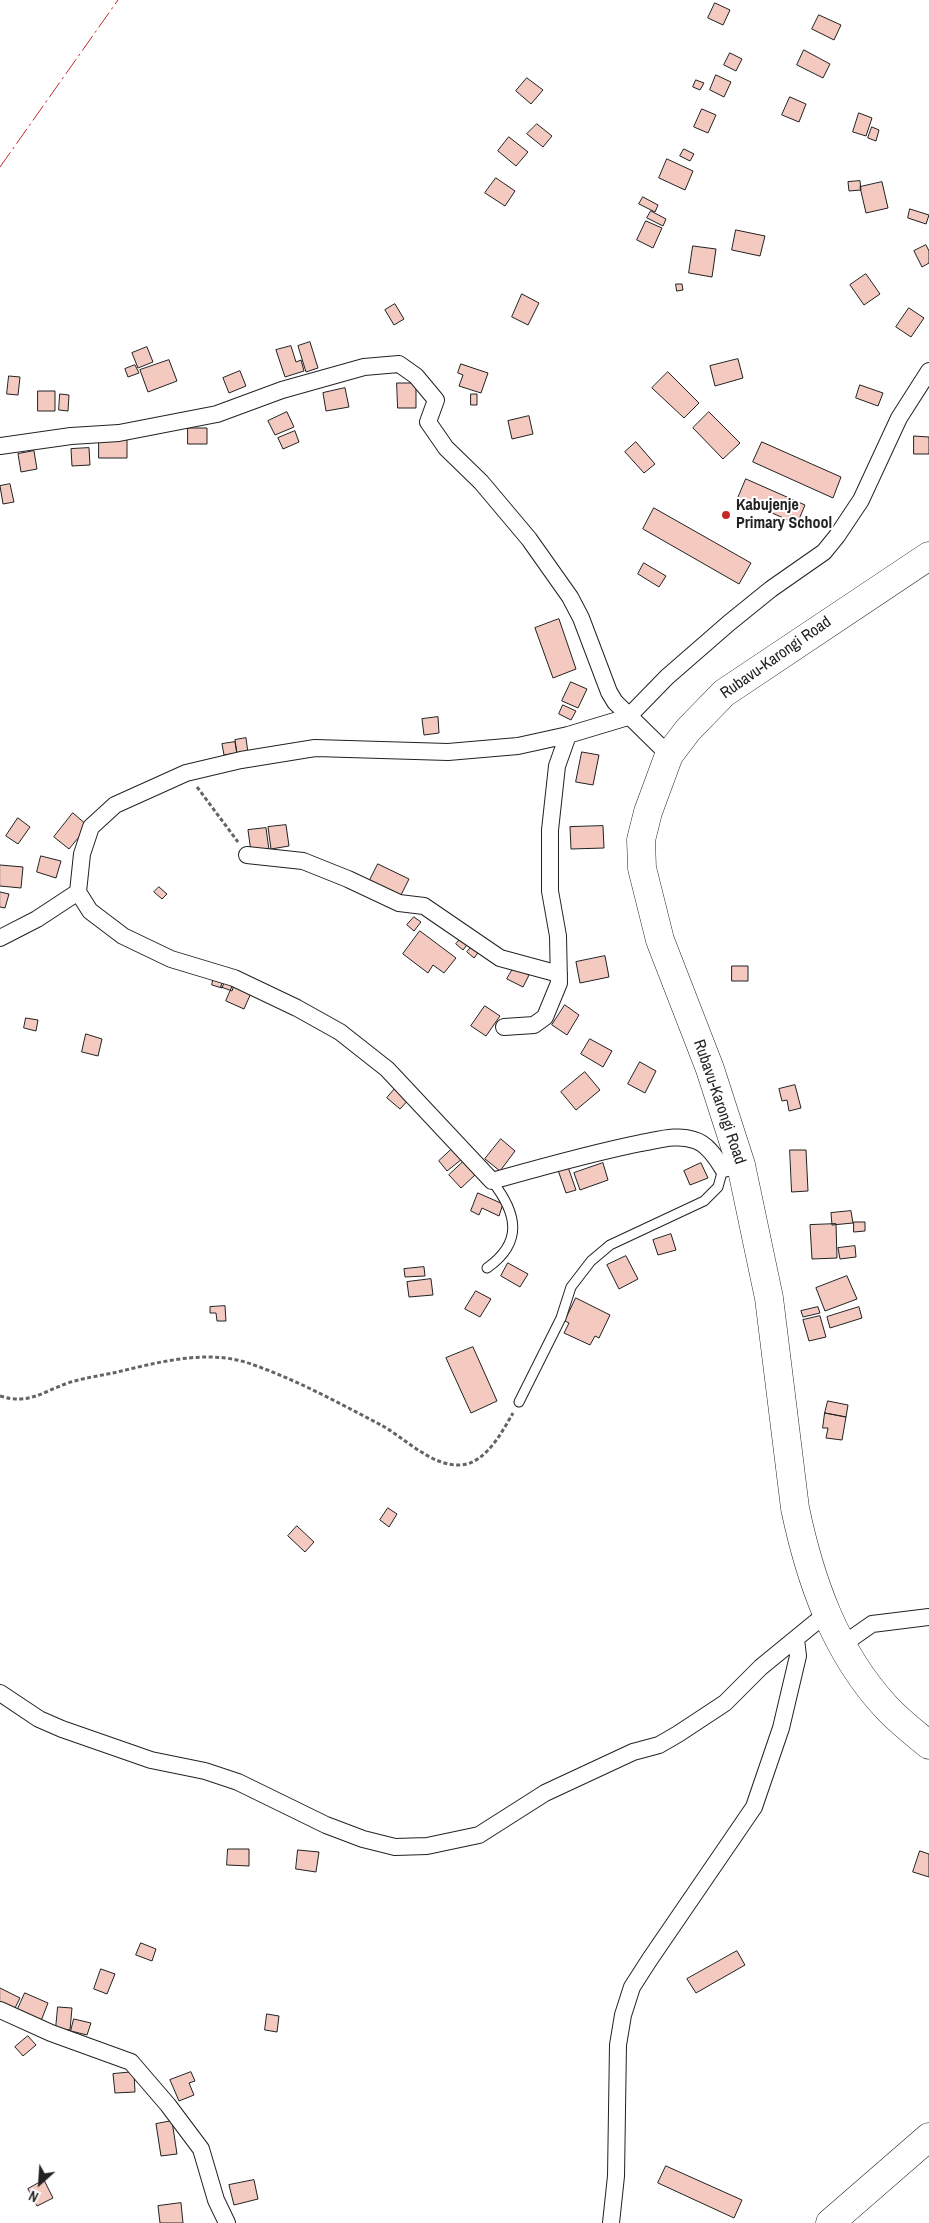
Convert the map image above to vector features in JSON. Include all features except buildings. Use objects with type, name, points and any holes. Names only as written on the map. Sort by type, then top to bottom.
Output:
[{"type":"highway","name":"Rubavu-Karongi Road","points":[[929,556],[724,693],[688,730],[669,755],[656,786],[641,840],[642,868],[660,940],[710,1069],[732,1167],[769,1298],[802,1542],[827,1613],[842,1645],[858,1671],[885,1705],[929,1745]]},
{"type":"highway","points":[[830,2223],[929,2137]]},
{"type":"street","points":[[0,446],[71,436],[119,432],[217,414],[282,390],[364,367],[399,364],[416,376],[436,400],[428,422],[446,448],[482,482],[529,539],[570,597],[582,618],[609,692],[615,702],[628,717],[669,755]]},
{"type":"street","points":[[732,1167],[697,1140],[683,1137],[604,1150],[492,1181],[387,1069],[340,1032],[297,1008],[234,978],[171,959],[123,936],[90,910],[78,892],[82,854],[91,828],[115,805],[186,773],[241,760],[315,748],[448,752],[518,746],[568,735],[628,717],[667,677],[730,623],[771,589],[824,552],[861,500],[899,418],[929,371]]},
{"type":"street","points":[[504,1027],[534,1025],[545,1017],[559,983],[558,936],[550,891],[550,830],[557,766],[568,735]]},
{"type":"street","points":[[247,855],[303,861],[348,879],[399,903],[424,906],[500,958],[559,974]]},
{"type":"street","points":[[0,938],[36,919],[78,892]]},
{"type":"street","points":[[0,1693],[39,1720],[151,1760],[205,1771],[238,1782],[326,1824],[363,1839],[395,1847],[427,1846],[479,1835],[544,1793],[633,1752],[659,1745],[725,1703],[761,1666],[827,1613]]},
{"type":"street","points":[[842,1645],[872,1624],[929,1617]]},
{"type":"street","points":[[611,2223],[616,2176],[618,2045],[622,2015],[632,1988],[650,1959],[754,1807],[781,1728],[798,1656],[796,1639]]},
{"type":"street","points":[[0,2010],[51,2033],[131,2062],[168,2105],[201,2149],[216,2200],[227,2223]]},
{"type":"lane","points":[[519,1402],[561,1318],[571,1287],[591,1261],[610,1245],[704,1201],[718,1187],[732,1167]]},
{"type":"lane","points":[[487,1268],[504,1252],[510,1243],[513,1229],[513,1217],[506,1200],[492,1181]]},
{"type":"path","points":[[186,773],[247,855]]},
{"type":"path","points":[[0,1396],[14,1400],[30,1398],[69,1382],[140,1366],[198,1357],[224,1358],[250,1363],[303,1386],[383,1426],[442,1462],[461,1465],[476,1461],[490,1448],[519,1402]]},
{"type":"power","points":[[0,167],[118,0]]},
{"type":"place","name":"Kabujenje Primary School","points":[[726,515]]}]
